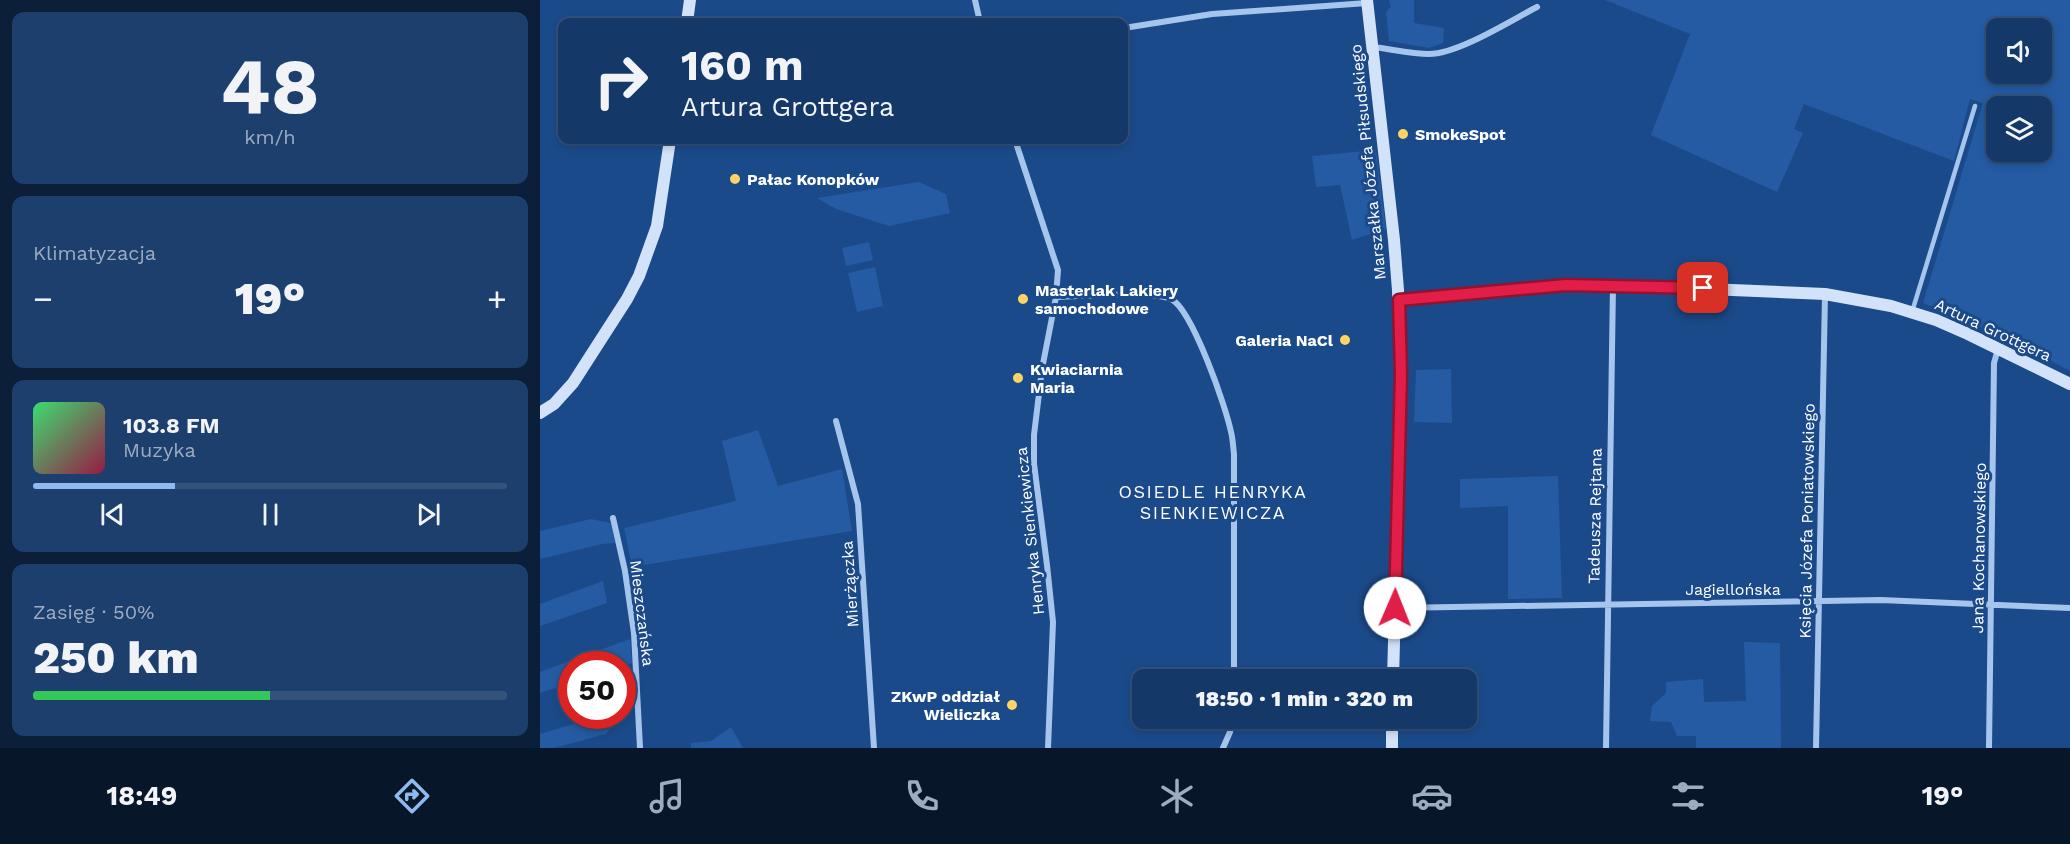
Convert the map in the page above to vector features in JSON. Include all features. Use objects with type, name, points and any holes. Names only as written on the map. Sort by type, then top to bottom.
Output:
[{"type":"street","points":[[688,18],[690,0]]},
{"type":"street","points":[[975,0],[979,18]]},
{"type":"street","points":[[1128,27],[1212,14],[1367,1]]},
{"type":"street","name":"Marszałka Józefa Piłsudskiego","points":[[1367,1],[1399,300],[1401,374],[1393,669]]},
{"type":"street","points":[[1372,47],[1429,54],[1445,52],[1537,8]]},
{"type":"street","points":[[540,413],[554,404],[573,383],[621,309],[639,276],[657,226],[669,144]]},
{"type":"street","name":"Henryka Sienkiewicza","points":[[1016,144],[1057,265],[1056,297],[1042,369],[1034,435],[1034,464],[1053,622],[1048,748]]},
{"type":"street","name":"Artura Grottgera","points":[[1399,300],[1566,285],[1824,294],[1869,301],[1912,312],[1950,326],[2070,384]]},
{"type":"street","name":"Tadeusza Rejtana","points":[[1606,748],[1613,285]]},
{"type":"street","name":"Księcia Józefa Poniatowskiego","points":[[1816,748],[1824,294]]},
{"type":"street","points":[[1056,297],[1138,295],[1170,298],[1181,307],[1191,322],[1224,407],[1234,454],[1234,669]]},
{"type":"street","name":"Jana Kochanowskiego","points":[[1989,748],[1994,363],[1998,348]]},
{"type":"street","name":"Mierżączka","points":[[836,421],[858,504],[874,748]]},
{"type":"street","name":"Mieszczańska","points":[[613,518],[625,571],[634,633],[640,748]]},
{"type":"street","name":"Jagiellońska","points":[[1395,608],[1881,600],[2070,608]]},
{"type":"street","points":[[1222,748],[1231,729]]},
{"type":"street","points":[[1391,748],[1392,729]]},
{"type":"lane","points":[[1912,312],[1975,106]]},
{"type":"shaded area","points":[[1389,0],[1414,0],[1414,23],[1444,28],[1443,43],[1429,48],[1389,41],[1386,12],[1391,7]]},
{"type":"shaded area","points":[[1605,0],[2070,0],[2070,371],[2015,342],[1923,303],[1983,103],[1970,99],[1954,161],[1804,104],[1794,129],[1803,133],[1777,192],[1651,135],[1690,34]]},
{"type":"shaded area","points":[[1376,150],[1386,229],[1352,240],[1340,185],[1316,187],[1312,156]]},
{"type":"shaded area","points":[[919,182],[946,194],[950,213],[889,226],[836,209],[817,198]]},
{"type":"shaded area","points":[[869,242],[873,260],[846,266],[842,248]]},
{"type":"shaded area","points":[[875,267],[883,306],[857,312],[848,273]]},
{"type":"shaded area","points":[[1451,369],[1452,423],[1414,422],[1416,370]]},
{"type":"shaded area","points":[[758,430],[778,486],[842,469],[852,531],[632,567],[624,528],[736,501],[722,441]]},
{"type":"shaded area","points":[[1558,476],[1562,598],[1508,599],[1508,506],[1460,508],[1460,479]]},
{"type":"shaded area","points":[[591,519],[611,523],[615,543],[540,559],[540,531]]},
{"type":"shaded area","points":[[603,581],[607,603],[540,626],[540,604]]},
{"type":"shaded area","points":[[630,639],[631,651],[597,651]]},
{"type":"shaded area","points":[[1744,642],[1780,643],[1781,748],[1696,748],[1696,736],[1677,736],[1671,722],[1650,721],[1652,706],[1666,693],[1666,682],[1703,679],[1704,702],[1746,701]]},
{"type":"shaded area","points":[[558,665],[558,687],[540,693],[540,672]]},
{"type":"shaded area","points":[[731,727],[743,748],[691,748],[691,743],[711,741]]},
{"type":"shaded area","points":[[558,729],[609,729],[606,734],[554,748],[540,748],[540,734]]},
{"type":"place","name":"SmokeSpot","points":[[1403,134]]},
{"type":"place","name":"Pałac Konopków","points":[[735,179]]},
{"type":"place","name":"Masterlak Lakiery samochodowe","points":[[1023,299]]},
{"type":"place","name":"Galeria NaCl","points":[[1345,340]]},
{"type":"place","name":"Kwiaciarnia Maria","points":[[1018,378]]},
{"type":"place","name":"ZKwP oddział Wieliczka","points":[[1012,705]]},
{"type":"district","name":"OSIEDLE HENRYKA SIENKIEWICZA","points":[[1213,501]]},
{"type":"route","points":[[1395,608],[1401,374],[1399,300],[1566,285],[1703,288]]}]
